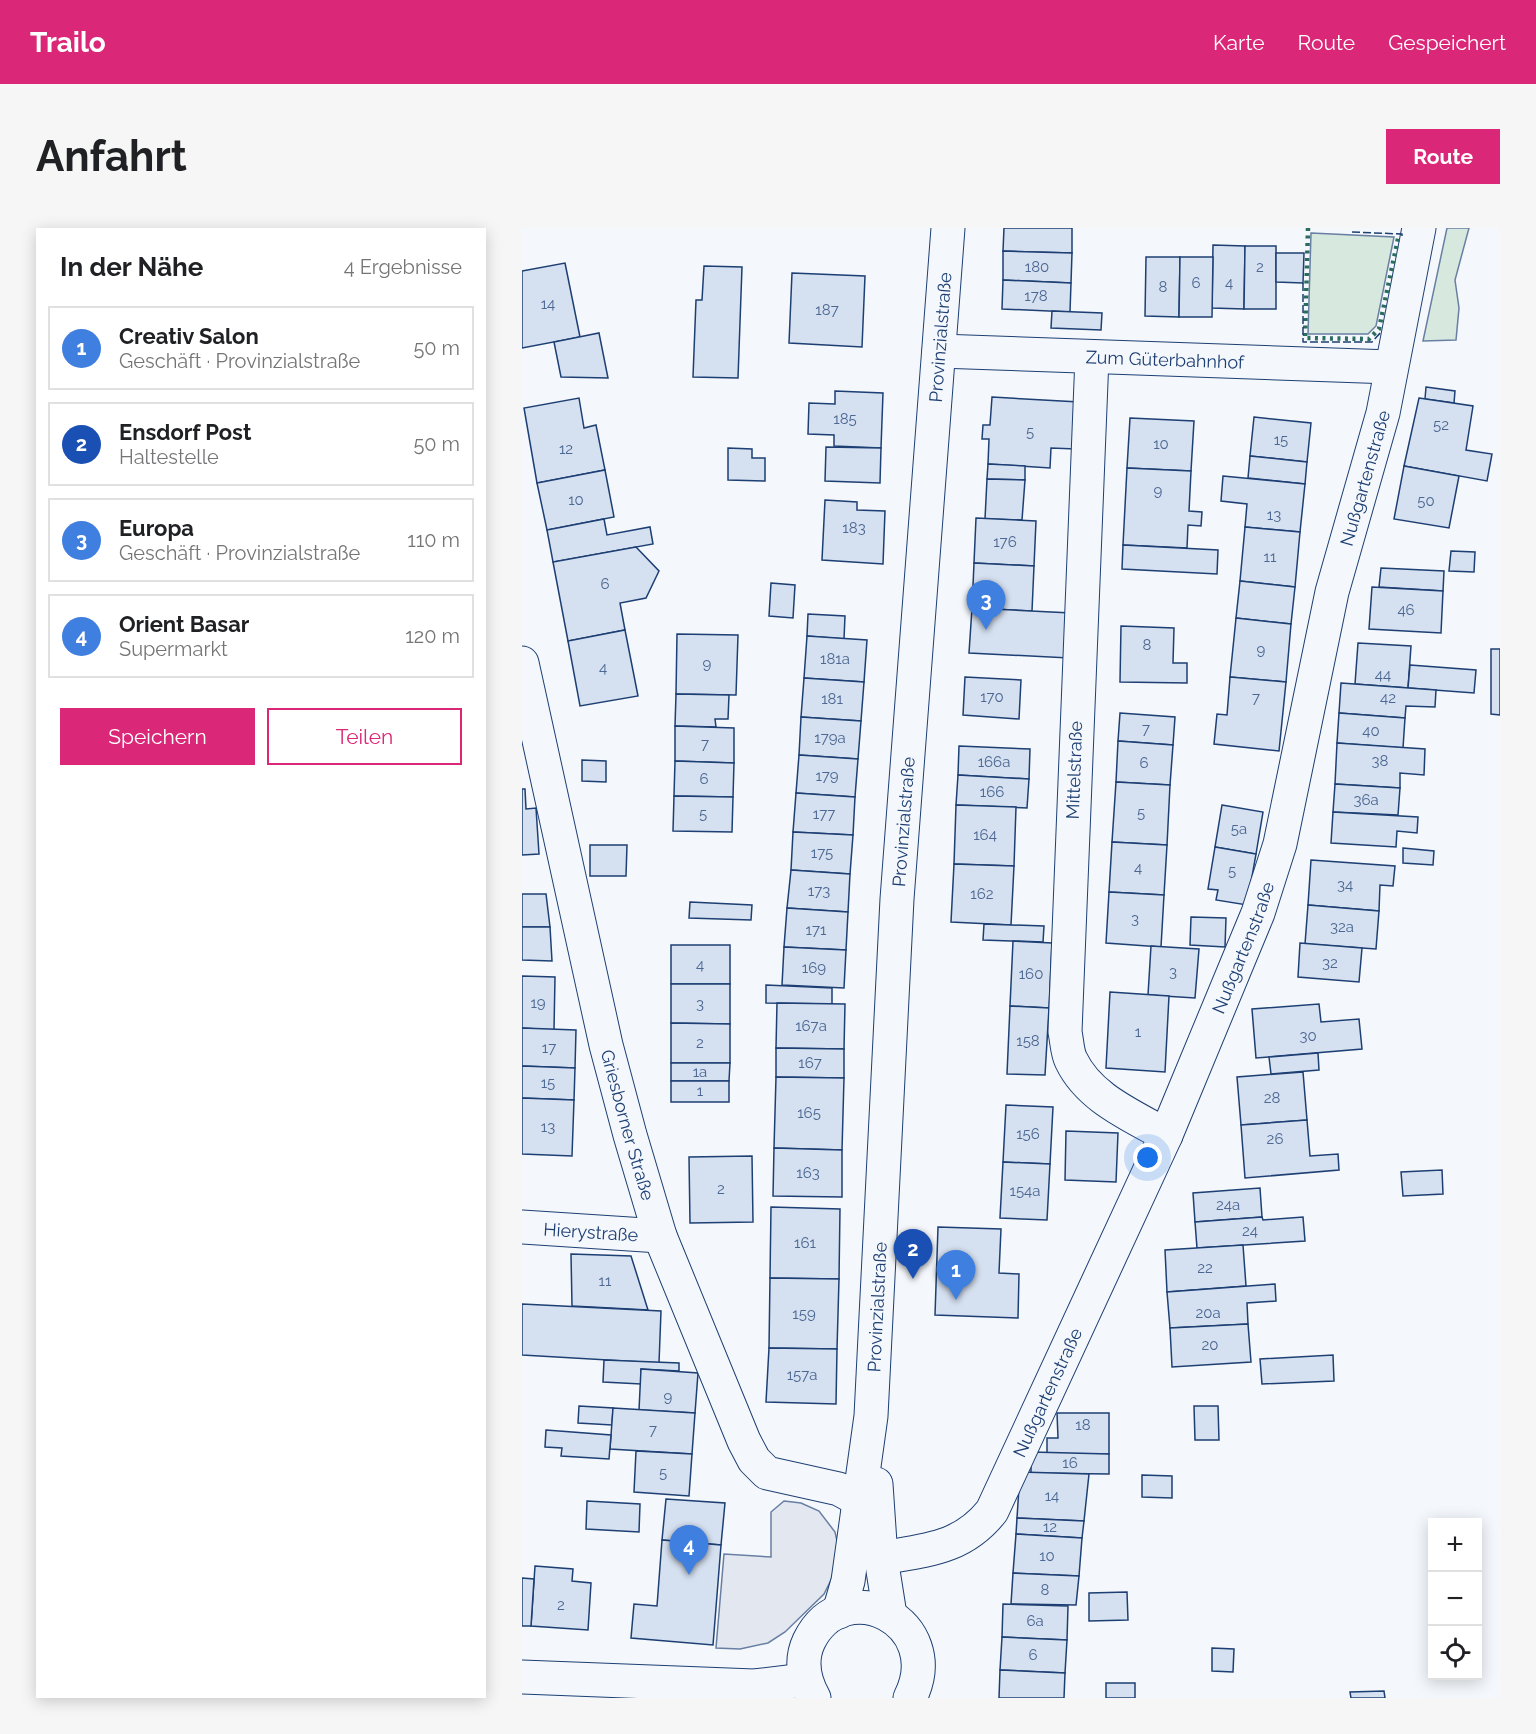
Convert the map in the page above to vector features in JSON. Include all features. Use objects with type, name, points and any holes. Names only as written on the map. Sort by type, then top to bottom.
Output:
[{"type":"street","name":"Provinzialstraße","points":[[839,1612],[848,1581],[871,1416],[897,899],[948,228]]},
{"type":"street","name":"Nußgartenstraße","points":[[881,1558],[948,1546],[979,1527],[992,1511],[1166,1135],[1258,913],[1280,844],[1332,592],[1383,413],[1419,228]]},
{"type":"street","name":"Zum Güterbahnhof","points":[[939,351],[1391,367]]},
{"type":"street","name":"Mittelstraße","points":[[1092,357],[1065,1032],[1070,1058],[1087,1083],[1113,1105],[1166,1135]]},
{"type":"street","name":"Griesborner Straße","points":[[522,663],[531,755],[606,1045],[660,1236],[744,1441],[754,1460],[767,1473],[839,1489],[859,1500]]},
{"type":"street","name":"Hierystraße","points":[[522,1227],[660,1236]]},
{"type":"street","name":"Provinzialstraße","points":[[871,1416],[881,1558],[890,1615]]},
{"type":"street","points":[[522,1677],[809,1689],[805,1655],[814,1632],[825,1620],[839,1612],[856,1607],[874,1609],[890,1615],[905,1627],[915,1643],[920,1661],[918,1681],[910,1698]]},
{"type":"shaded area","points":[[1447,228],[1469,228],[1455,280],[1459,308],[1456,340],[1423,341]]},
{"type":"shaded area","points":[[1311,233],[1394,237],[1376,326],[1368,334],[1308,334]]},
{"type":"shaded area","points":[[784,1501],[801,1503],[819,1511],[835,1532],[838,1545],[832,1578],[824,1594],[785,1632],[768,1643],[740,1649],[716,1648],[724,1554],[771,1557],[771,1512]]},
{"type":"building","points":[[1004,228],[1072,228],[1072,253],[1003,251]]},
{"type":"building","points":[[1213,245],[1245,246],[1244,309],[1212,308]]},
{"type":"building","points":[[1245,246],[1276,246],[1276,309],[1244,309]]},
{"type":"building","points":[[1003,251],[1072,253],[1071,283],[1003,280]]},
{"type":"building","points":[[1276,253],[1304,253],[1303,283],[1276,282]]},
{"type":"building","points":[[1146,257],[1180,257],[1179,317],[1145,316]]},
{"type":"building","points":[[1180,257],[1213,257],[1212,317],[1179,317]]},
{"type":"building","points":[[565,263],[580,337],[522,348],[522,271]]},
{"type":"building","points":[[704,266],[742,267],[738,378],[693,377],[696,300],[702,300]]},
{"type":"building","points":[[792,273],[865,276],[862,347],[789,343]]},
{"type":"building","points":[[1003,280],[1071,283],[1070,312],[1002,309]]},
{"type":"building","points":[[1052,311],[1102,313],[1101,330],[1051,328]]},
{"type":"building","points":[[599,333],[608,378],[561,377],[554,342]]},
{"type":"building","points":[[1426,387],[1455,391],[1454,403],[1425,399]]},
{"type":"building","points":[[835,391],[883,393],[881,448],[834,446],[834,435],[808,434],[809,403],[835,404]]},
{"type":"building","points":[[992,397],[1079,402],[1076,449],[1051,448],[1050,468],[988,464],[989,439],[982,439],[983,425],[990,425]]},
{"type":"building","points":[[579,398],[584,428],[596,425],[605,470],[537,483],[524,408]]},
{"type":"building","points":[[1419,398],[1473,406],[1466,450],[1492,454],[1487,481],[1404,466]]},
{"type":"building","points":[[1254,417],[1311,423],[1307,462],[1250,456]]},
{"type":"building","points":[[1130,418],[1194,421],[1191,471],[1127,468]]},
{"type":"building","points":[[826,447],[881,448],[880,483],[825,481]]},
{"type":"building","points":[[728,448],[752,449],[752,458],[765,458],[765,481],[728,480]]},
{"type":"building","points":[[1250,456],[1307,462],[1305,484],[1248,478]]},
{"type":"building","points":[[988,464],[1025,466],[1025,480],[987,479]]},
{"type":"building","points":[[1404,466],[1459,476],[1449,528],[1394,519]]},
{"type":"building","points":[[1127,468],[1191,471],[1189,511],[1202,512],[1201,526],[1188,525],[1187,548],[1123,545]]},
{"type":"building","points":[[605,470],[614,517],[547,530],[537,483]]},
{"type":"building","points":[[1223,476],[1305,484],[1300,532],[1245,527],[1247,504],[1221,501]]},
{"type":"building","points":[[987,479],[1025,480],[1022,520],[985,519]]},
{"type":"building","points":[[825,500],[857,502],[857,510],[885,511],[883,564],[822,560]]},
{"type":"building","points":[[976,518],[1036,521],[1034,566],[974,563]]},
{"type":"building","points":[[604,519],[607,535],[650,527],[653,544],[553,562],[547,530]]},
{"type":"building","points":[[1245,527],[1300,532],[1295,587],[1240,581]]},
{"type":"building","points":[[1123,545],[1218,550],[1217,574],[1122,569]]},
{"type":"building","points":[[636,547],[659,571],[646,598],[620,603],[625,630],[568,641],[553,562]]},
{"type":"building","points":[[1451,551],[1475,552],[1474,572],[1449,571]]},
{"type":"building","points":[[974,563],[1034,566],[1032,611],[972,608]]},
{"type":"building","points":[[1381,568],[1444,571],[1443,591],[1379,587]]},
{"type":"building","points":[[1240,581],[1295,587],[1291,624],[1236,618]]},
{"type":"building","points":[[771,583],[795,585],[793,618],[769,616]]},
{"type":"building","points":[[1372,587],[1443,591],[1441,633],[1369,629]]},
{"type":"building","points":[[972,608],[1071,613],[1069,658],[969,653]]},
{"type":"building","points":[[808,614],[845,616],[844,639],[807,636]]},
{"type":"building","points":[[1236,618],[1291,624],[1286,682],[1230,677]]},
{"type":"building","points":[[1121,626],[1174,628],[1173,663],[1187,663],[1187,683],[1120,682]]},
{"type":"building","points":[[625,630],[638,696],[580,706],[568,641]]},
{"type":"building","points":[[677,634],[738,635],[736,695],[676,694]]},
{"type":"building","points":[[807,636],[867,640],[864,682],[804,678]]},
{"type":"building","points":[[1358,643],[1411,646],[1408,688],[1355,684]]},
{"type":"building","points":[[1491,649],[1500,649],[1500,715],[1491,714]]},
{"type":"building","points":[[1410,665],[1476,670],[1474,693],[1408,688]]},
{"type":"building","points":[[965,677],[1021,680],[1019,719],[963,715]]},
{"type":"building","points":[[1230,677],[1286,682],[1279,751],[1214,744],[1217,714],[1227,715]]},
{"type":"building","points":[[804,678],[864,682],[861,721],[801,717]]},
{"type":"building","points":[[1341,683],[1436,690],[1435,707],[1406,706],[1405,718],[1339,713]]},
{"type":"building","points":[[676,694],[729,695],[728,719],[715,719],[716,727],[675,726]]},
{"type":"building","points":[[1120,713],[1175,717],[1173,745],[1118,741]]},
{"type":"building","points":[[1339,713],[1405,718],[1403,748],[1337,743]]},
{"type":"building","points":[[801,717],[861,721],[858,759],[799,755]]},
{"type":"building","points":[[675,726],[734,728],[734,763],[675,761]]},
{"type":"building","points":[[1118,741],[1173,745],[1170,785],[1116,782]]},
{"type":"building","points":[[1337,743],[1425,749],[1424,775],[1400,773],[1400,788],[1335,784]]},
{"type":"building","points":[[959,746],[1030,749],[1029,779],[958,775]]},
{"type":"building","points":[[799,755],[858,759],[855,797],[796,793]]},
{"type":"building","points":[[582,760],[606,761],[606,782],[582,781]]},
{"type":"building","points":[[675,761],[734,763],[733,797],[674,796]]},
{"type":"building","points":[[958,775],[1029,779],[1027,808],[956,805]]},
{"type":"building","points":[[1116,782],[1170,785],[1167,845],[1112,842]]},
{"type":"building","points":[[1335,784],[1400,788],[1398,815],[1333,812]]},
{"type":"building","points":[[522,789],[525,789],[526,809],[536,808],[539,854],[522,855]]},
{"type":"building","points":[[796,793],[855,797],[853,835],[793,832]]},
{"type":"building","points":[[674,796],[733,797],[732,832],[673,831]]},
{"type":"building","points":[[956,805],[1016,807],[1014,866],[954,864]]},
{"type":"building","points":[[1222,805],[1263,812],[1256,854],[1215,847]]},
{"type":"building","points":[[1333,812],[1418,817],[1417,833],[1397,831],[1396,847],[1331,843]]},
{"type":"building","points":[[793,832],[853,835],[850,874],[791,870]]},
{"type":"building","points":[[1112,842],[1167,845],[1164,895],[1109,892]]},
{"type":"building","points":[[590,845],[627,845],[626,876],[590,876]]},
{"type":"building","points":[[1215,847],[1256,854],[1247,905],[1216,900],[1218,890],[1208,889]]},
{"type":"building","points":[[1403,848],[1434,851],[1433,865],[1403,863]]},
{"type":"building","points":[[1311,860],[1395,866],[1393,886],[1380,885],[1379,911],[1308,905]]},
{"type":"building","points":[[954,864],[1014,866],[1011,925],[951,922]]},
{"type":"building","points":[[791,870],[850,874],[848,912],[787,908]]},
{"type":"building","points":[[1109,892],[1164,895],[1161,947],[1106,943]]},
{"type":"building","points":[[522,894],[546,894],[550,927],[522,927]]},
{"type":"building","points":[[690,902],[752,905],[751,920],[689,918]]},
{"type":"building","points":[[1308,905],[1379,911],[1376,949],[1305,944]]},
{"type":"building","points":[[787,908],[848,912],[846,950],[784,947]]},
{"type":"building","points":[[1191,917],[1226,918],[1225,947],[1190,945]]},
{"type":"building","points":[[984,924],[1044,926],[1043,942],[983,940]]},
{"type":"building","points":[[522,927],[550,927],[552,961],[522,960]]},
{"type":"building","points":[[1013,941],[1052,943],[1049,1008],[1010,1006]]},
{"type":"building","points":[[1300,943],[1362,948],[1359,982],[1298,977]]},
{"type":"building","points":[[671,945],[730,945],[730,984],[671,984]]},
{"type":"building","points":[[1151,946],[1199,949],[1195,998],[1148,995]]},
{"type":"building","points":[[784,947],[846,950],[844,988],[782,985]]},
{"type":"building","points":[[522,976],[555,977],[554,1030],[522,1028]]},
{"type":"building","points":[[671,984],[730,984],[730,1024],[671,1023]]},
{"type":"building","points":[[766,985],[832,988],[832,1004],[766,1003]]},
{"type":"building","points":[[1110,992],[1169,996],[1165,1072],[1106,1068]]},
{"type":"building","points":[[777,1003],[845,1004],[844,1049],[776,1048]]},
{"type":"building","points":[[1319,1004],[1321,1022],[1359,1019],[1362,1049],[1256,1058],[1252,1009]]},
{"type":"building","points":[[1010,1006],[1049,1008],[1045,1075],[1007,1074]]},
{"type":"building","points":[[671,1023],[730,1024],[730,1063],[671,1063]]},
{"type":"building","points":[[522,1028],[576,1030],[575,1068],[522,1066]]},
{"type":"building","points":[[776,1048],[844,1049],[844,1078],[776,1077]]},
{"type":"building","points":[[1318,1053],[1319,1070],[1271,1074],[1269,1057]]},
{"type":"building","points":[[671,1063],[730,1063],[729,1081],[671,1081]]},
{"type":"building","points":[[522,1066],[575,1068],[574,1100],[522,1098]]},
{"type":"building","points":[[1303,1072],[1307,1120],[1241,1125],[1237,1077]]},
{"type":"building","points":[[776,1077],[844,1078],[842,1150],[774,1148]]},
{"type":"building","points":[[671,1081],[729,1081],[729,1102],[671,1102]]},
{"type":"building","points":[[522,1098],[574,1100],[572,1156],[522,1154]]},
{"type":"building","points":[[1006,1105],[1053,1107],[1050,1164],[1003,1162]]},
{"type":"building","points":[[1307,1120],[1310,1156],[1338,1154],[1339,1170],[1245,1178],[1241,1125]]},
{"type":"building","points":[[1066,1131],[1118,1133],[1116,1182],[1065,1180]]},
{"type":"building","points":[[774,1148],[842,1150],[842,1197],[773,1196]]},
{"type":"building","points":[[752,1156],[753,1222],[690,1223],[689,1157]]},
{"type":"building","points":[[1003,1162],[1050,1164],[1047,1220],[1000,1218]]},
{"type":"building","points":[[1442,1170],[1443,1194],[1403,1196],[1401,1172]]},
{"type":"building","points":[[1260,1188],[1262,1217],[1195,1222],[1193,1193]]},
{"type":"building","points":[[771,1207],[840,1209],[839,1279],[770,1278]]},
{"type":"building","points":[[1262,1217],[1263,1220],[1303,1217],[1305,1241],[1197,1248],[1195,1222]]},
{"type":"building","points":[[938,1227],[1001,1229],[999,1273],[1019,1274],[1018,1318],[935,1315]]},
{"type":"building","points":[[1243,1245],[1246,1286],[1167,1292],[1165,1250]]},
{"type":"building","points":[[571,1254],[631,1256],[648,1310],[572,1306]]},
{"type":"building","points":[[770,1278],[839,1279],[837,1349],[769,1348]]},
{"type":"building","points":[[1275,1284],[1276,1301],[1247,1303],[1248,1324],[1170,1328],[1167,1292]]},
{"type":"building","points":[[522,1304],[661,1311],[659,1363],[522,1355]]},
{"type":"building","points":[[1248,1324],[1251,1362],[1172,1367],[1170,1328]]},
{"type":"building","points":[[769,1348],[837,1349],[836,1404],[766,1402]]},
{"type":"building","points":[[1333,1355],[1334,1381],[1262,1384],[1260,1359]]},
{"type":"building","points":[[604,1360],[679,1363],[679,1371],[641,1369],[641,1384],[603,1382]]},
{"type":"building","points":[[641,1369],[698,1373],[695,1413],[639,1410]]},
{"type":"building","points":[[579,1406],[613,1408],[612,1425],[578,1423]]},
{"type":"building","points":[[1194,1406],[1218,1406],[1219,1440],[1195,1440]]},
{"type":"building","points":[[613,1408],[695,1413],[692,1454],[610,1449]]},
{"type":"building","points":[[1057,1413],[1109,1413],[1109,1454],[1047,1454],[1047,1438],[1058,1438]]},
{"type":"building","points":[[546,1430],[611,1435],[609,1459],[561,1456],[562,1448],[545,1447]]},
{"type":"building","points":[[636,1451],[692,1454],[689,1496],[634,1492]]},
{"type":"building","points":[[1031,1452],[1109,1454],[1109,1474],[1031,1473]]},
{"type":"building","points":[[1020,1472],[1089,1474],[1084,1521],[1017,1518]]},
{"type":"building","points":[[1142,1475],[1172,1476],[1172,1498],[1142,1497]]},
{"type":"building","points":[[666,1499],[725,1503],[721,1545],[662,1540]]},
{"type":"building","points":[[587,1501],[640,1504],[639,1532],[586,1529]]},
{"type":"building","points":[[1017,1518],[1084,1521],[1082,1538],[1016,1534]]},
{"type":"building","points":[[1016,1534],[1082,1538],[1079,1576],[1013,1573]]},
{"type":"building","points":[[662,1540],[721,1545],[713,1645],[631,1638],[634,1604],[657,1606]]},
{"type":"building","points":[[535,1566],[573,1569],[572,1581],[591,1583],[588,1630],[531,1626]]},
{"type":"building","points":[[1013,1573],[1079,1576],[1076,1605],[1011,1604]]},
{"type":"building","points":[[522,1578],[534,1579],[531,1626],[522,1626]]},
{"type":"building","points":[[1127,1592],[1128,1620],[1089,1621],[1089,1593]]},
{"type":"building","points":[[1003,1604],[1068,1606],[1067,1640],[1002,1637]]},
{"type":"building","points":[[1002,1637],[1067,1640],[1065,1673],[1000,1670]]},
{"type":"building","points":[[1212,1648],[1234,1649],[1233,1672],[1212,1671]]},
{"type":"building","points":[[1000,1670],[1065,1673],[1064,1698],[999,1698]]},
{"type":"building","points":[[1106,1683],[1135,1683],[1135,1698],[1106,1698]]},
{"type":"building","points":[[1384,1691],[1385,1698],[1351,1698],[1350,1692]]},
{"type":"hedge","points":[[1308,228],[1305,338],[1369,339],[1379,329],[1399,234]]},
{"type":"fence","points":[[1352,232],[1402,234],[1402,237]]},
{"type":"fence","points":[[1303,283],[1303,342],[1372,342],[1382,331]]},
{"type":"place","name":"Europa","points":[[986,630]]},
{"type":"place","name":"Ensdorf Post","points":[[913,1279]]},
{"type":"place","name":"Creativ Salon","points":[[956,1300]]},
{"type":"place","name":"Orient Basar","points":[[689,1575]]}]
